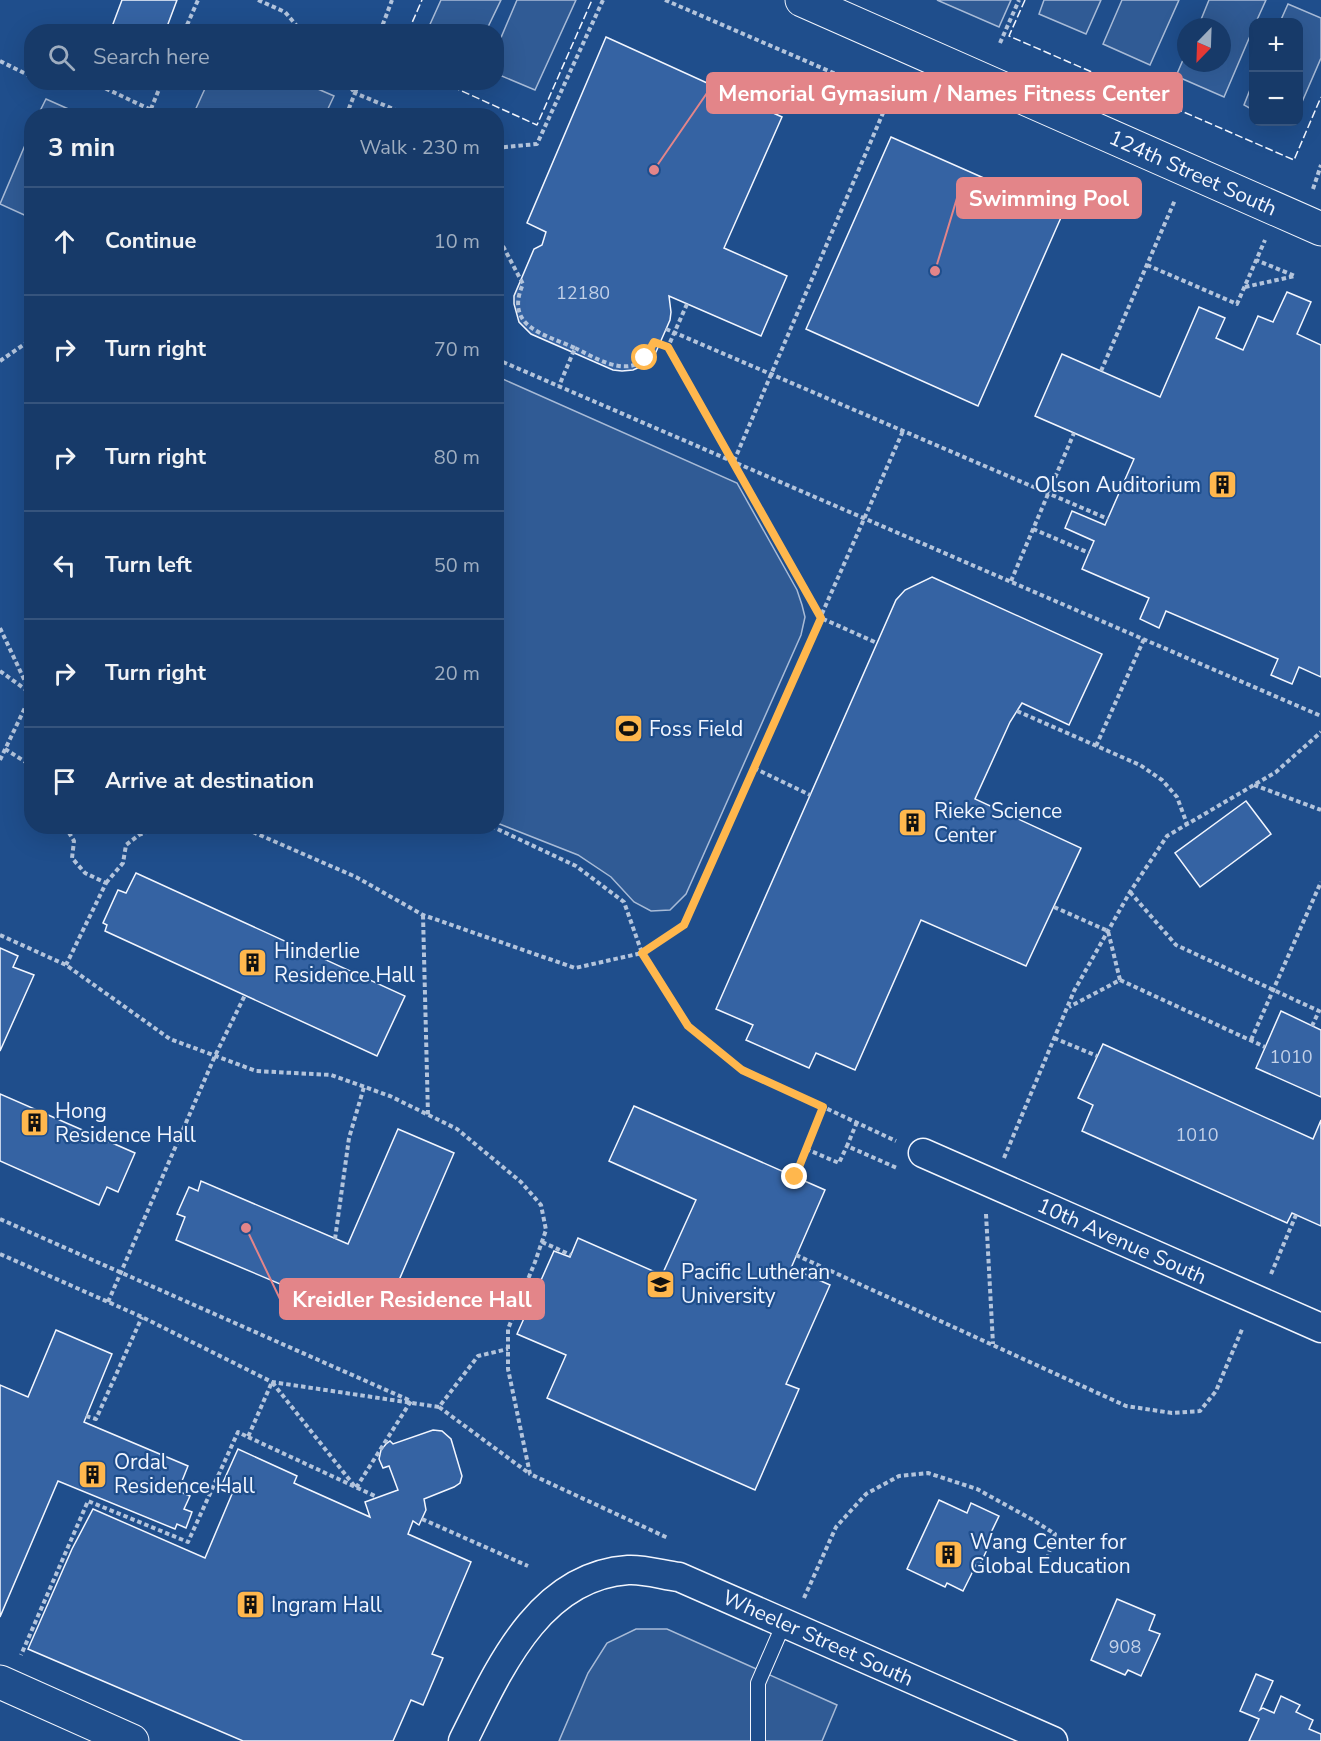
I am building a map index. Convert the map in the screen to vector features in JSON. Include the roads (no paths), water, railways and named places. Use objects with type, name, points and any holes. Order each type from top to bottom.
[{"type":"street","name":"124th Street South","points":[[802,0],[1321,229]]},
{"type":"street","name":"10th Avenue South","points":[[923,1153],[1321,1328]]},
{"type":"street","name":"Wheeler Street South","points":[[464,1741],[491,1684],[515,1642],[551,1604],[577,1585],[610,1573],[630,1570],[678,1577],[1053,1741]]},
{"type":"street","points":[[0,1682],[132,1741]]},
{"type":"lane","points":[[758,1741],[758,1683],[784,1623]]},
{"type":"place","name":"Memorial Gymasium / Names Fitness Center","points":[[654,170]]},
{"type":"place","name":"Swimming Pool","points":[[935,271]]},
{"type":"place","name":"Olson Auditorium","points":[[1222,485]]},
{"type":"place","name":"Foss Field","points":[[628,729]]},
{"type":"place","name":"Rieke Science Center","points":[[913,823]]},
{"type":"place","name":"Hinderlie Residence Hall","points":[[253,963]]},
{"type":"place","name":"Hong Residence Hall","points":[[34,1123]]},
{"type":"place","name":"Kreidler Residence Hall","points":[[246,1228]]},
{"type":"place","name":"Pacific Lutheran University","points":[[660,1284]]},
{"type":"place","name":"Ordal Residence Hall","points":[[93,1474]]},
{"type":"place","name":"Wang Center for Global Education","points":[[949,1554]]},
{"type":"place","name":"Ingram Hall","points":[[250,1605]]}]
